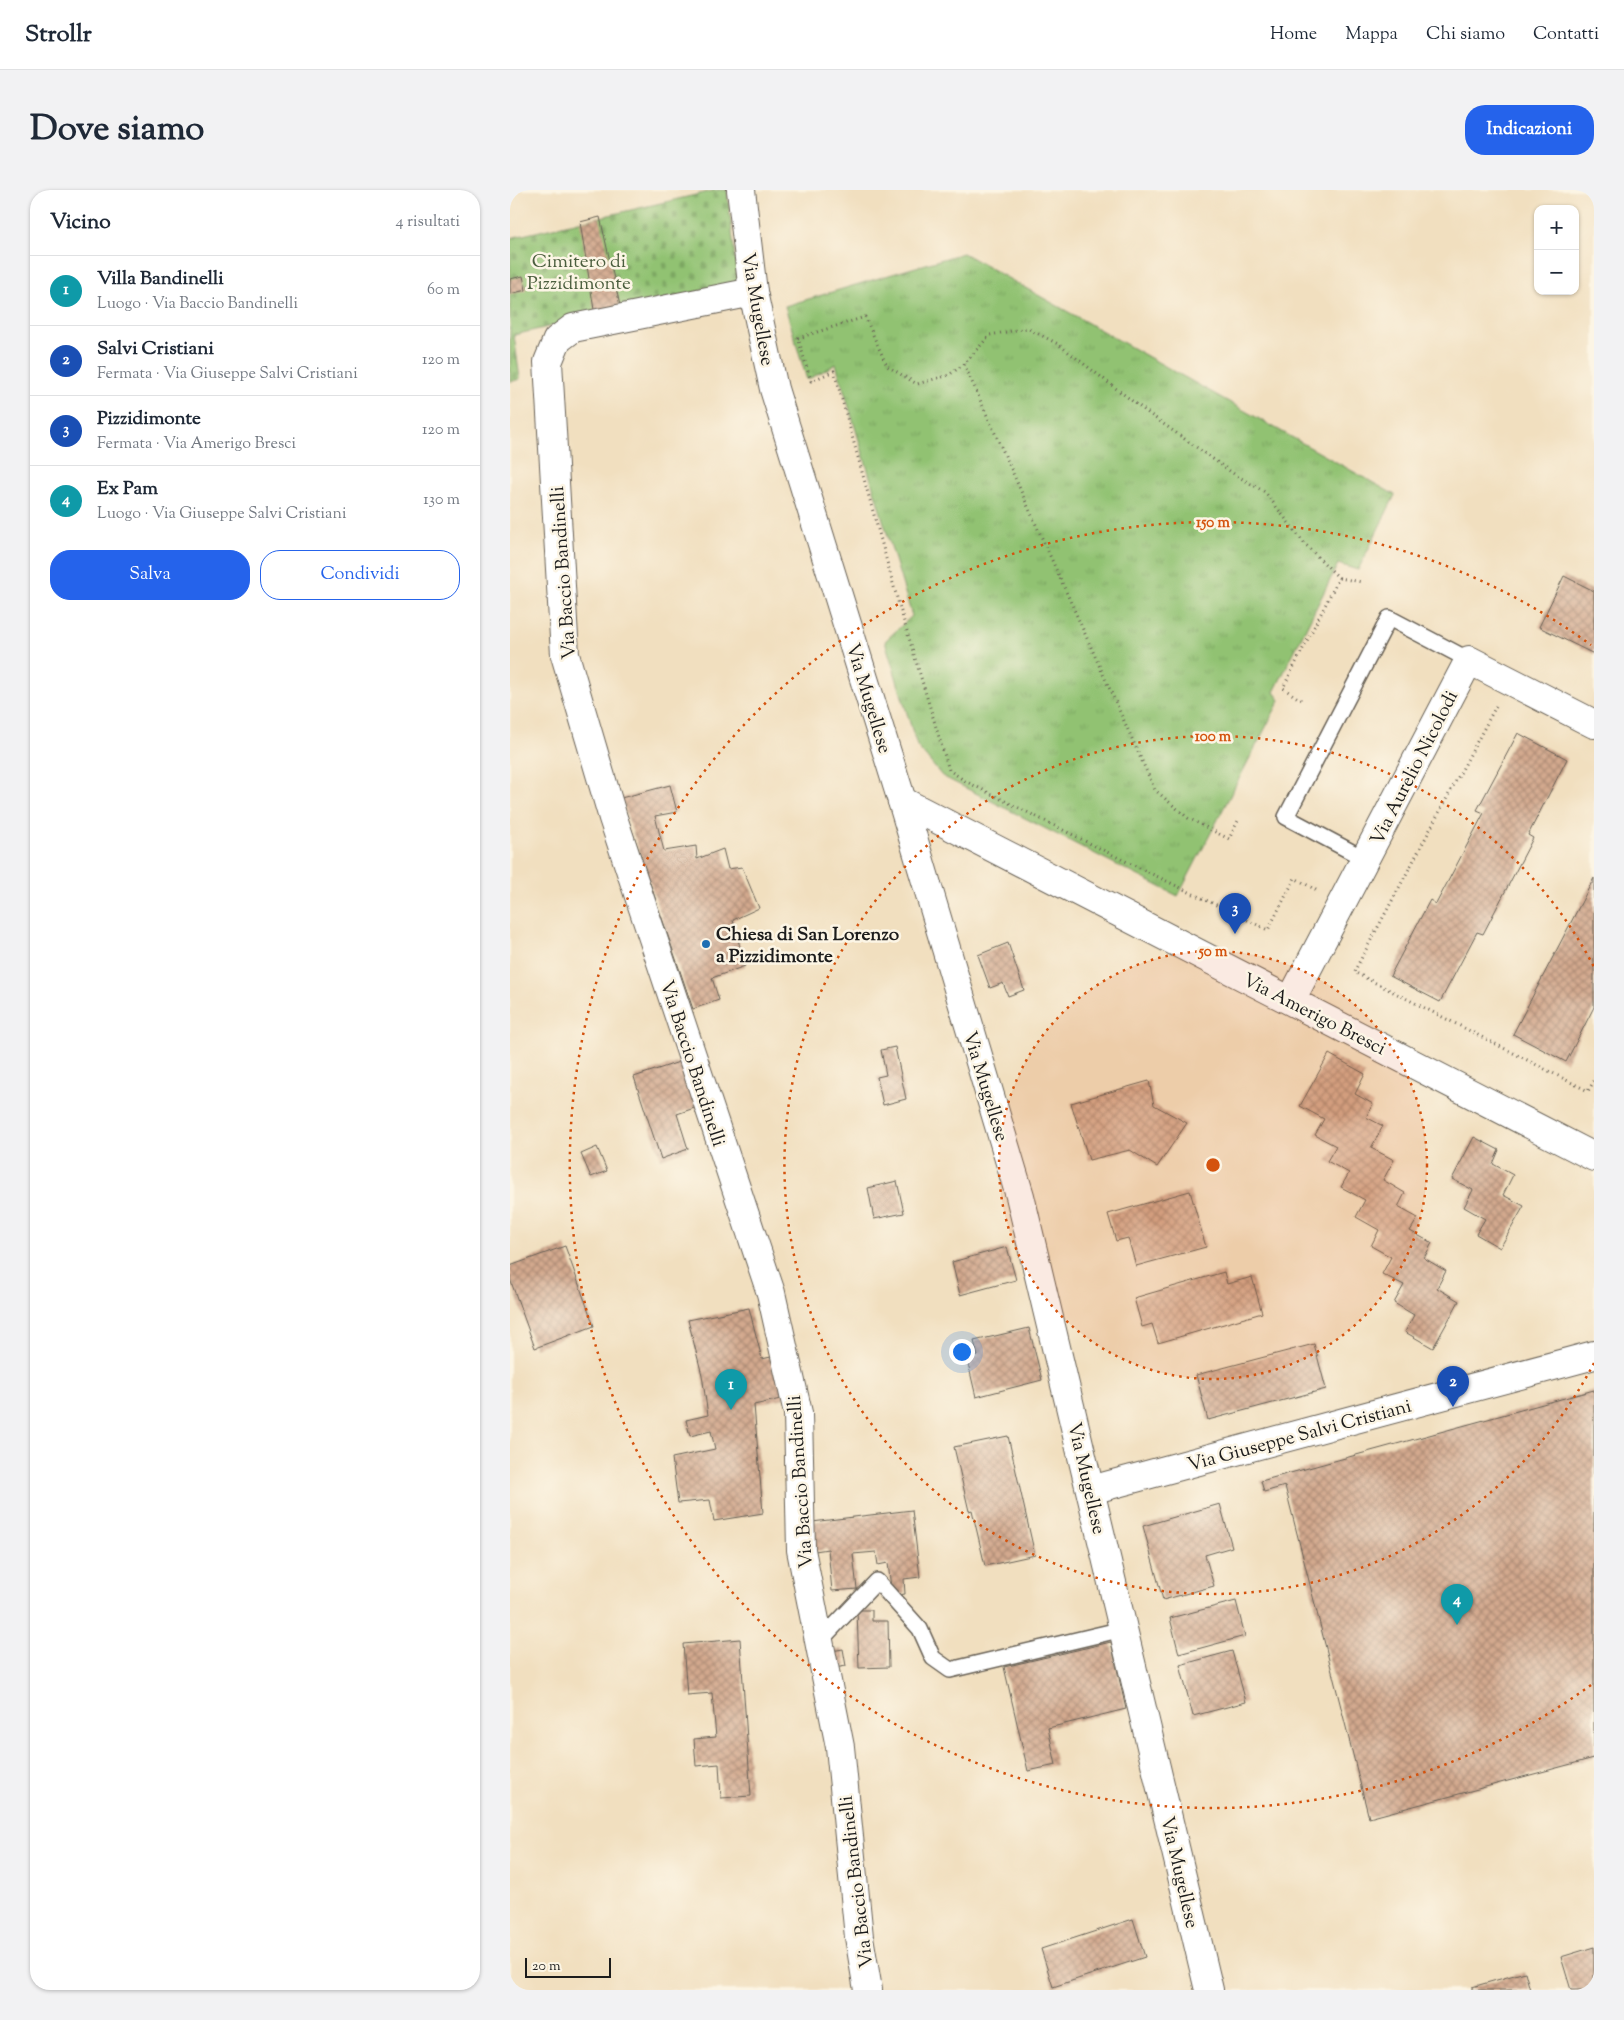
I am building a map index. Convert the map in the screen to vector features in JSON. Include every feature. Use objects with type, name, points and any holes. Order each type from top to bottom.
[{"type":"street","name":"Via Mugellese","points":[[741,190],[753,292],[774,389],[902,800],[1020,1196],[1092,1490],[1209,1990]]},
{"type":"street","name":"Via Baccio Bandinelli","points":[[753,292],[574,328],[557,340],[548,362],[565,654],[613,818],[771,1293],[798,1413],[801,1550],[840,1747],[859,1937],[868,1990]]},
{"type":"street","points":[[1469,660],[1594,724]]},
{"type":"street","name":"Via Aurelio Nicolodi","points":[[1291,1000],[1469,660]]},
{"type":"street","name":"Via Amerigo Bresci","points":[[902,800],[1594,1157]]},
{"type":"street","name":"Via Giuseppe Salvi Cristiani","points":[[1092,1490],[1594,1355]]},
{"type":"lane","points":[[1365,859],[1286,818],[1389,618],[1469,660]]},
{"type":"lane","points":[[819,1642],[877,1581],[920,1629],[932,1658],[950,1670],[1123,1629]]},
{"type":"path","points":[[1319,891],[1295,878],[1268,930],[1114,856],[965,781],[949,770],[834,371],[811,381],[798,338],[865,317],[887,366],[917,384],[949,376],[964,364],[990,335],[1027,328],[1058,344],[1148,413],[1234,474],[1265,492],[1304,543],[1339,578],[1362,582]]},
{"type":"path","points":[[964,364],[1155,790],[1188,818],[1229,839],[1239,819]]},
{"type":"path","points":[[1301,700],[1283,688],[1339,578]]},
{"type":"path","points":[[1497,703],[1354,972],[1588,1091],[1594,1081]]},
{"type":"green space","name":"Cimitero di Pizzidimonte","points":[[717,190],[727,190],[738,282],[514,335],[520,379],[510,382],[510,238]]},
{"type":"green space","points":[[963,253],[1395,495],[1358,570],[1338,564],[1274,692],[1280,700],[1178,896],[942,776],[917,746],[885,641],[912,616],[836,364],[807,380],[785,306]]},
{"type":"building","points":[[600,217],[621,310],[595,316],[580,222]]},
{"type":"building","points":[[523,276],[526,290],[510,294],[510,279]]},
{"type":"building","points":[[1564,576],[1594,591],[1594,654],[1539,627]]},
{"type":"building","points":[[1518,733],[1567,759],[1528,835],[1533,838],[1483,934],[1477,932],[1440,1002],[1390,976],[1430,900],[1436,904],[1484,813],[1477,810]]},
{"type":"building","points":[[670,785],[677,812],[655,816],[664,851],[696,846],[697,859],[723,849],[728,869],[742,867],[759,908],[733,920],[745,966],[712,978],[719,1000],[693,1009],[621,798]]},
{"type":"building","points":[[1594,878],[1594,1007],[1566,1062],[1513,1034]]},
{"type":"building","points":[[1008,943],[1024,990],[1008,996],[1003,983],[990,988],[978,955]]},
{"type":"building","points":[[895,1047],[906,1099],[883,1105],[877,1077],[886,1075],[881,1050]]},
{"type":"building","points":[[1329,1054],[1365,1074],[1355,1094],[1373,1104],[1366,1117],[1383,1126],[1371,1148],[1394,1160],[1383,1180],[1405,1193],[1398,1207],[1418,1218],[1410,1231],[1432,1243],[1424,1258],[1446,1271],[1437,1288],[1459,1301],[1433,1348],[1405,1332],[1414,1315],[1394,1303],[1404,1285],[1382,1274],[1391,1257],[1371,1246],[1379,1230],[1356,1217],[1365,1200],[1341,1187],[1349,1173],[1327,1161],[1336,1146],[1315,1135],[1324,1119],[1300,1106]]},
{"type":"building","points":[[685,1060],[700,1106],[677,1114],[688,1149],[661,1159],[634,1077]]},
{"type":"building","points":[[1149,1081],[1154,1105],[1187,1123],[1157,1167],[1130,1150],[1089,1160],[1071,1103]]},
{"type":"building","points":[[1474,1137],[1499,1150],[1493,1164],[1513,1175],[1503,1195],[1524,1206],[1500,1248],[1476,1234],[1485,1219],[1464,1207],[1473,1190],[1452,1179]]},
{"type":"building","points":[[597,1147],[607,1171],[591,1177],[581,1154]]},
{"type":"building","points":[[897,1181],[904,1213],[874,1219],[868,1188]]},
{"type":"building","points":[[1190,1191],[1206,1247],[1136,1266],[1128,1238],[1116,1241],[1108,1214]]},
{"type":"building","points":[[565,1246],[594,1326],[535,1348],[510,1279],[510,1266]]},
{"type":"building","points":[[1007,1247],[1016,1280],[960,1295],[952,1262]]},
{"type":"building","points":[[1224,1272],[1227,1284],[1252,1277],[1262,1313],[1158,1343],[1152,1324],[1142,1327],[1134,1298]]},
{"type":"building","points":[[749,1308],[762,1359],[775,1356],[785,1398],[754,1405],[763,1513],[714,1521],[710,1500],[678,1503],[672,1458],[715,1449],[711,1431],[690,1436],[686,1420],[708,1415],[702,1375],[688,1320]]},
{"type":"building","points":[[1029,1328],[1042,1380],[976,1397],[967,1359],[978,1356],[974,1341]]},
{"type":"building","points":[[1314,1344],[1326,1389],[1208,1420],[1196,1375]]},
{"type":"building","points":[[1594,1390],[1594,1758],[1369,1818],[1285,1486],[1264,1492],[1261,1481]]},
{"type":"building","points":[[1008,1436],[1035,1555],[985,1566],[972,1510],[969,1511],[954,1447]]},
{"type":"building","points":[[1220,1504],[1232,1547],[1205,1555],[1214,1586],[1163,1600],[1143,1526]]},
{"type":"building","points":[[912,1510],[920,1577],[904,1579],[905,1594],[892,1596],[888,1563],[878,1565],[876,1552],[853,1554],[857,1589],[832,1591],[828,1549],[815,1551],[812,1522]]},
{"type":"building","points":[[1236,1601],[1245,1636],[1179,1654],[1170,1618]]},
{"type":"building","points":[[857,1610],[872,1610],[872,1621],[888,1621],[889,1667],[859,1668]]},
{"type":"building","points":[[740,1639],[751,1796],[721,1798],[719,1764],[696,1766],[694,1739],[716,1737],[712,1693],[687,1695],[683,1644]]},
{"type":"building","points":[[1111,1642],[1126,1709],[1048,1728],[1056,1765],[1028,1771],[1004,1667]]},
{"type":"building","points":[[843,1649],[846,1666],[829,1669],[826,1652]]},
{"type":"building","points":[[1232,1651],[1246,1702],[1193,1716],[1180,1665]]},
{"type":"building","points":[[1133,1919],[1145,1957],[1053,1987],[1041,1949]]},
{"type":"building","points":[[1594,1947],[1594,1990],[1571,1990],[1561,1957]]},
{"type":"building","points":[[1525,1972],[1530,1990],[1472,1990],[1472,1987]]},
{"type":"place","name":"Pizzidimonte","points":[[1235,934]]},
{"type":"place","name":"Chiesa di San Lorenzo a Pizzidimonte","points":[[706,944]]},
{"type":"place","name":"Salvi Cristiani","points":[[1453,1407]]},
{"type":"place","name":"Villa Bandinelli","points":[[731,1410]]},
{"type":"place","name":"Ex Pam","points":[[1457,1625]]}]
